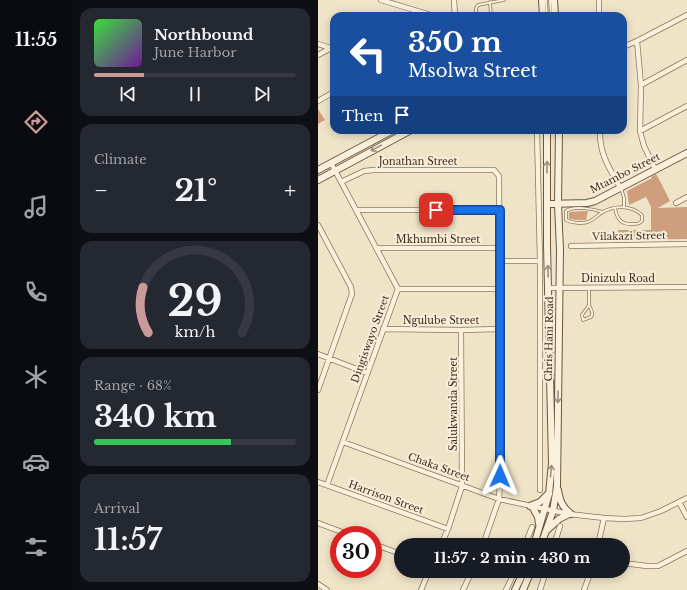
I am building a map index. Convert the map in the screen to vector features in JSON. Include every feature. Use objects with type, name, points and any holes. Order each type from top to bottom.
[{"type":"main road","points":[[542,0],[543,12]]},
{"type":"main road","points":[[554,0],[555,12]]},
{"type":"main road","points":[[318,170],[385,134]]},
{"type":"main road","points":[[318,180],[404,134]]},
{"type":"main road","name":"Chris Hani Road","points":[[542,538],[545,510],[549,494],[552,449],[547,134]]},
{"type":"main road","name":"Chris Hani Road","points":[[538,538],[552,511],[557,486],[559,134]]},
{"type":"main road","name":"Mtambo Street","points":[[547,204],[587,203],[595,201],[687,153]]},
{"type":"main road","points":[[549,494],[540,502],[531,506],[538,516],[543,530],[559,519],[570,514],[560,501],[557,486]]},
{"type":"main road","points":[[515,590],[521,578]]},
{"type":"main road","points":[[523,590],[528,578]]},
{"type":"street","points":[[381,0],[421,12]]},
{"type":"street","points":[[454,0],[455,12]]},
{"type":"street","points":[[599,0],[599,12]]},
{"type":"street","points":[[627,45],[687,14]]},
{"type":"street","points":[[637,41],[641,85],[640,131],[644,146],[655,169]]},
{"type":"street","points":[[318,44],[330,48]]},
{"type":"street","points":[[318,55],[330,50]]},
{"type":"street","points":[[641,85],[687,60]]},
{"type":"street","points":[[318,101],[330,94]]},
{"type":"street","points":[[640,131],[687,106]]},
{"type":"street","name":"Chris Hani Road","points":[[537,134],[540,261],[540,490]]},
{"type":"street","points":[[600,134],[601,149],[620,187]]},
{"type":"street","name":"Dingiswayo Street","points":[[327,485],[398,289],[331,163]]},
{"type":"street","name":"Jonathan Street","points":[[341,182],[364,171],[374,170],[494,170],[498,173],[500,179],[500,210]]},
{"type":"street","points":[[676,203],[687,197]]},
{"type":"street","points":[[356,210],[500,210],[500,499],[486,538]]},
{"type":"street","points":[[318,225],[352,291],[351,299],[318,390]]},
{"type":"street","name":"Vilakazi Street","points":[[571,246],[687,244]]},
{"type":"street","name":"Mkhumbi Street","points":[[376,248],[500,248]]},
{"type":"street","points":[[500,261],[540,261]]},
{"type":"street","name":"Dinizulu Road","points":[[549,288],[687,287]]},
{"type":"street","points":[[398,289],[500,288]]},
{"type":"street","name":"Ngulube Street","points":[[383,329],[499,329]]},
{"type":"street","name":"Salukwanda Street","points":[[444,538],[462,486],[461,330]]},
{"type":"street","points":[[318,354],[368,373]]},
{"type":"street","name":"Chaka Street","points":[[343,442],[500,499],[545,510],[604,518],[641,518],[652,515],[687,498]]},
{"type":"street","name":"Harrison Street","points":[[318,482],[448,529]]},
{"type":"street","points":[[679,502],[687,517]]},
{"type":"street","points":[[600,538],[604,518]]},
{"type":"street","points":[[318,523],[330,528]]},
{"type":"street","points":[[556,538],[560,526]]},
{"type":"street","points":[[528,538],[532,527]]},
{"type":"street","points":[[382,547],[394,552]]},
{"type":"street","points":[[630,564],[658,566],[687,551]]},
{"type":"street","points":[[421,590],[426,578]]},
{"type":"street","points":[[463,590],[469,578]]},
{"type":"street","points":[[506,590],[512,578]]},
{"type":"street","points":[[540,590],[544,578]]},
{"type":"street","points":[[584,590],[588,578]]},
{"type":"street","points":[[318,584],[327,590]]},
{"type":"lane","points":[[476,12],[476,7],[482,4],[504,0]]},
{"type":"lane","points":[[546,0],[547,12]]},
{"type":"lane","points":[[550,0],[551,12]]},
{"type":"lane","points":[[490,2],[491,12]]},
{"type":"lane","points":[[620,187],[624,198],[624,207]]},
{"type":"lane","points":[[603,212],[590,208],[569,209],[566,212],[566,220],[570,222],[588,222],[603,212],[615,208],[624,207],[639,212],[642,215],[642,221],[639,224],[626,224],[621,222],[615,208]]},
{"type":"lane","points":[[589,288],[589,305],[593,313],[583,320],[582,315],[589,305]]},
{"type":"building","points":[[318,109],[325,120],[318,124]]},
{"type":"building","points":[[656,174],[670,201],[658,208],[687,207],[687,239],[618,240],[618,230],[651,230],[651,207],[646,197],[629,205],[627,191],[652,178],[651,177]]},
{"type":"building","points":[[588,211],[586,220],[569,219],[569,212]]},
{"type":"route","points":[[436,210],[500,210],[500,476]]}]
